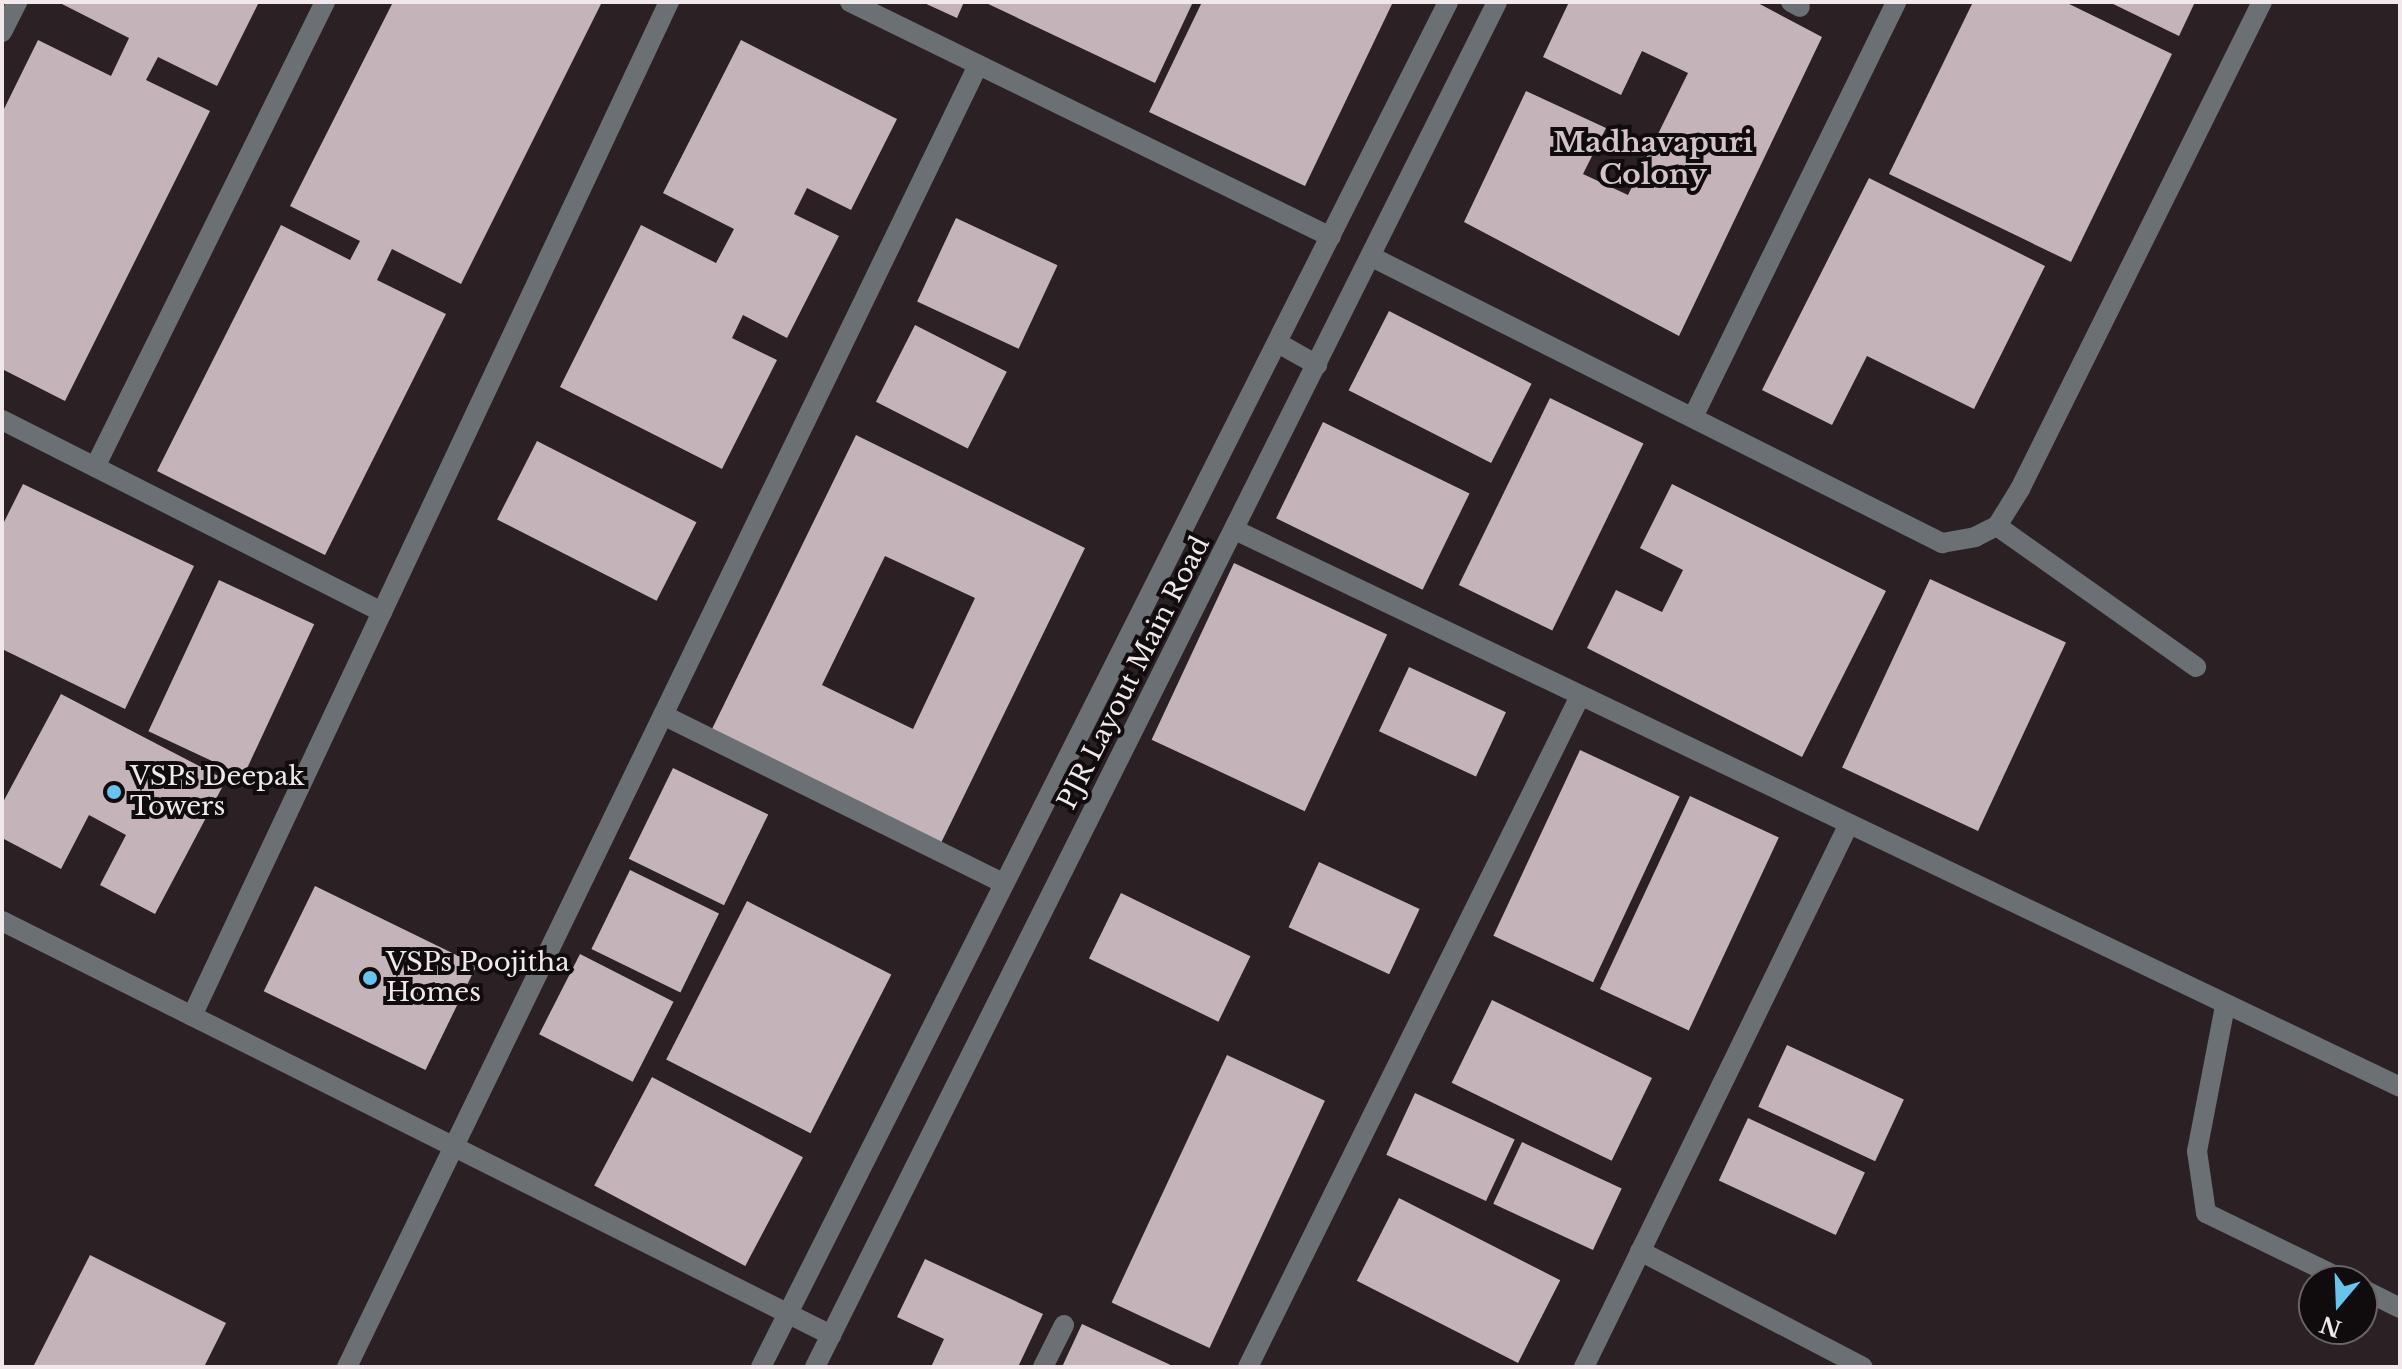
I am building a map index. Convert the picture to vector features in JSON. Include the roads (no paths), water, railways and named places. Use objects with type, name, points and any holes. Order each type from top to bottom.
[{"type":"street","points":[[2,32],[17,2]]},
{"type":"street","points":[[95,467],[325,2]]},
{"type":"street","points":[[192,1016],[669,2]]},
{"type":"street","points":[[850,2],[1331,237]]},
{"type":"street","points":[[761,1367],[999,881],[1278,343],[1448,2]]},
{"type":"street","name":"PJR Layout Main Road","points":[[815,1367],[1497,2]]},
{"type":"street","points":[[1694,415],[1896,2]]},
{"type":"street","points":[[1372,257],[1694,415],[1942,543],[1997,526],[2262,2]]},
{"type":"street","points":[[347,1367],[978,65]]},
{"type":"street","points":[[1278,343],[1317,365]]},
{"type":"street","points":[[2,420],[382,612]]},
{"type":"street","points":[[1997,526],[2196,667]]},
{"type":"street","points":[[1235,530],[1848,826],[2400,1087]]},
{"type":"street","points":[[1248,1367],[1580,696]]},
{"type":"street","points":[[663,715],[999,881]]},
{"type":"street","points":[[1584,1367],[1848,826]]},
{"type":"street","points":[[2,921],[831,1335]]},
{"type":"street","points":[[2225,1006],[2197,1151],[2206,1213],[2313,1265]]},
{"type":"street","points":[[1640,1251],[1863,1367]]},
{"type":"street","points":[[2378,1297],[2400,1308]]},
{"type":"street","points":[[1043,1367],[1064,1325]]},
{"type":"place","name":"VSPs Deepak Towers","points":[[114,792]]},
{"type":"place","name":"VSPs Poojitha Homes","points":[[370,978]]},
{"type":"district","name":"Madhavapuri Colony","points":[[1653,159]]}]
